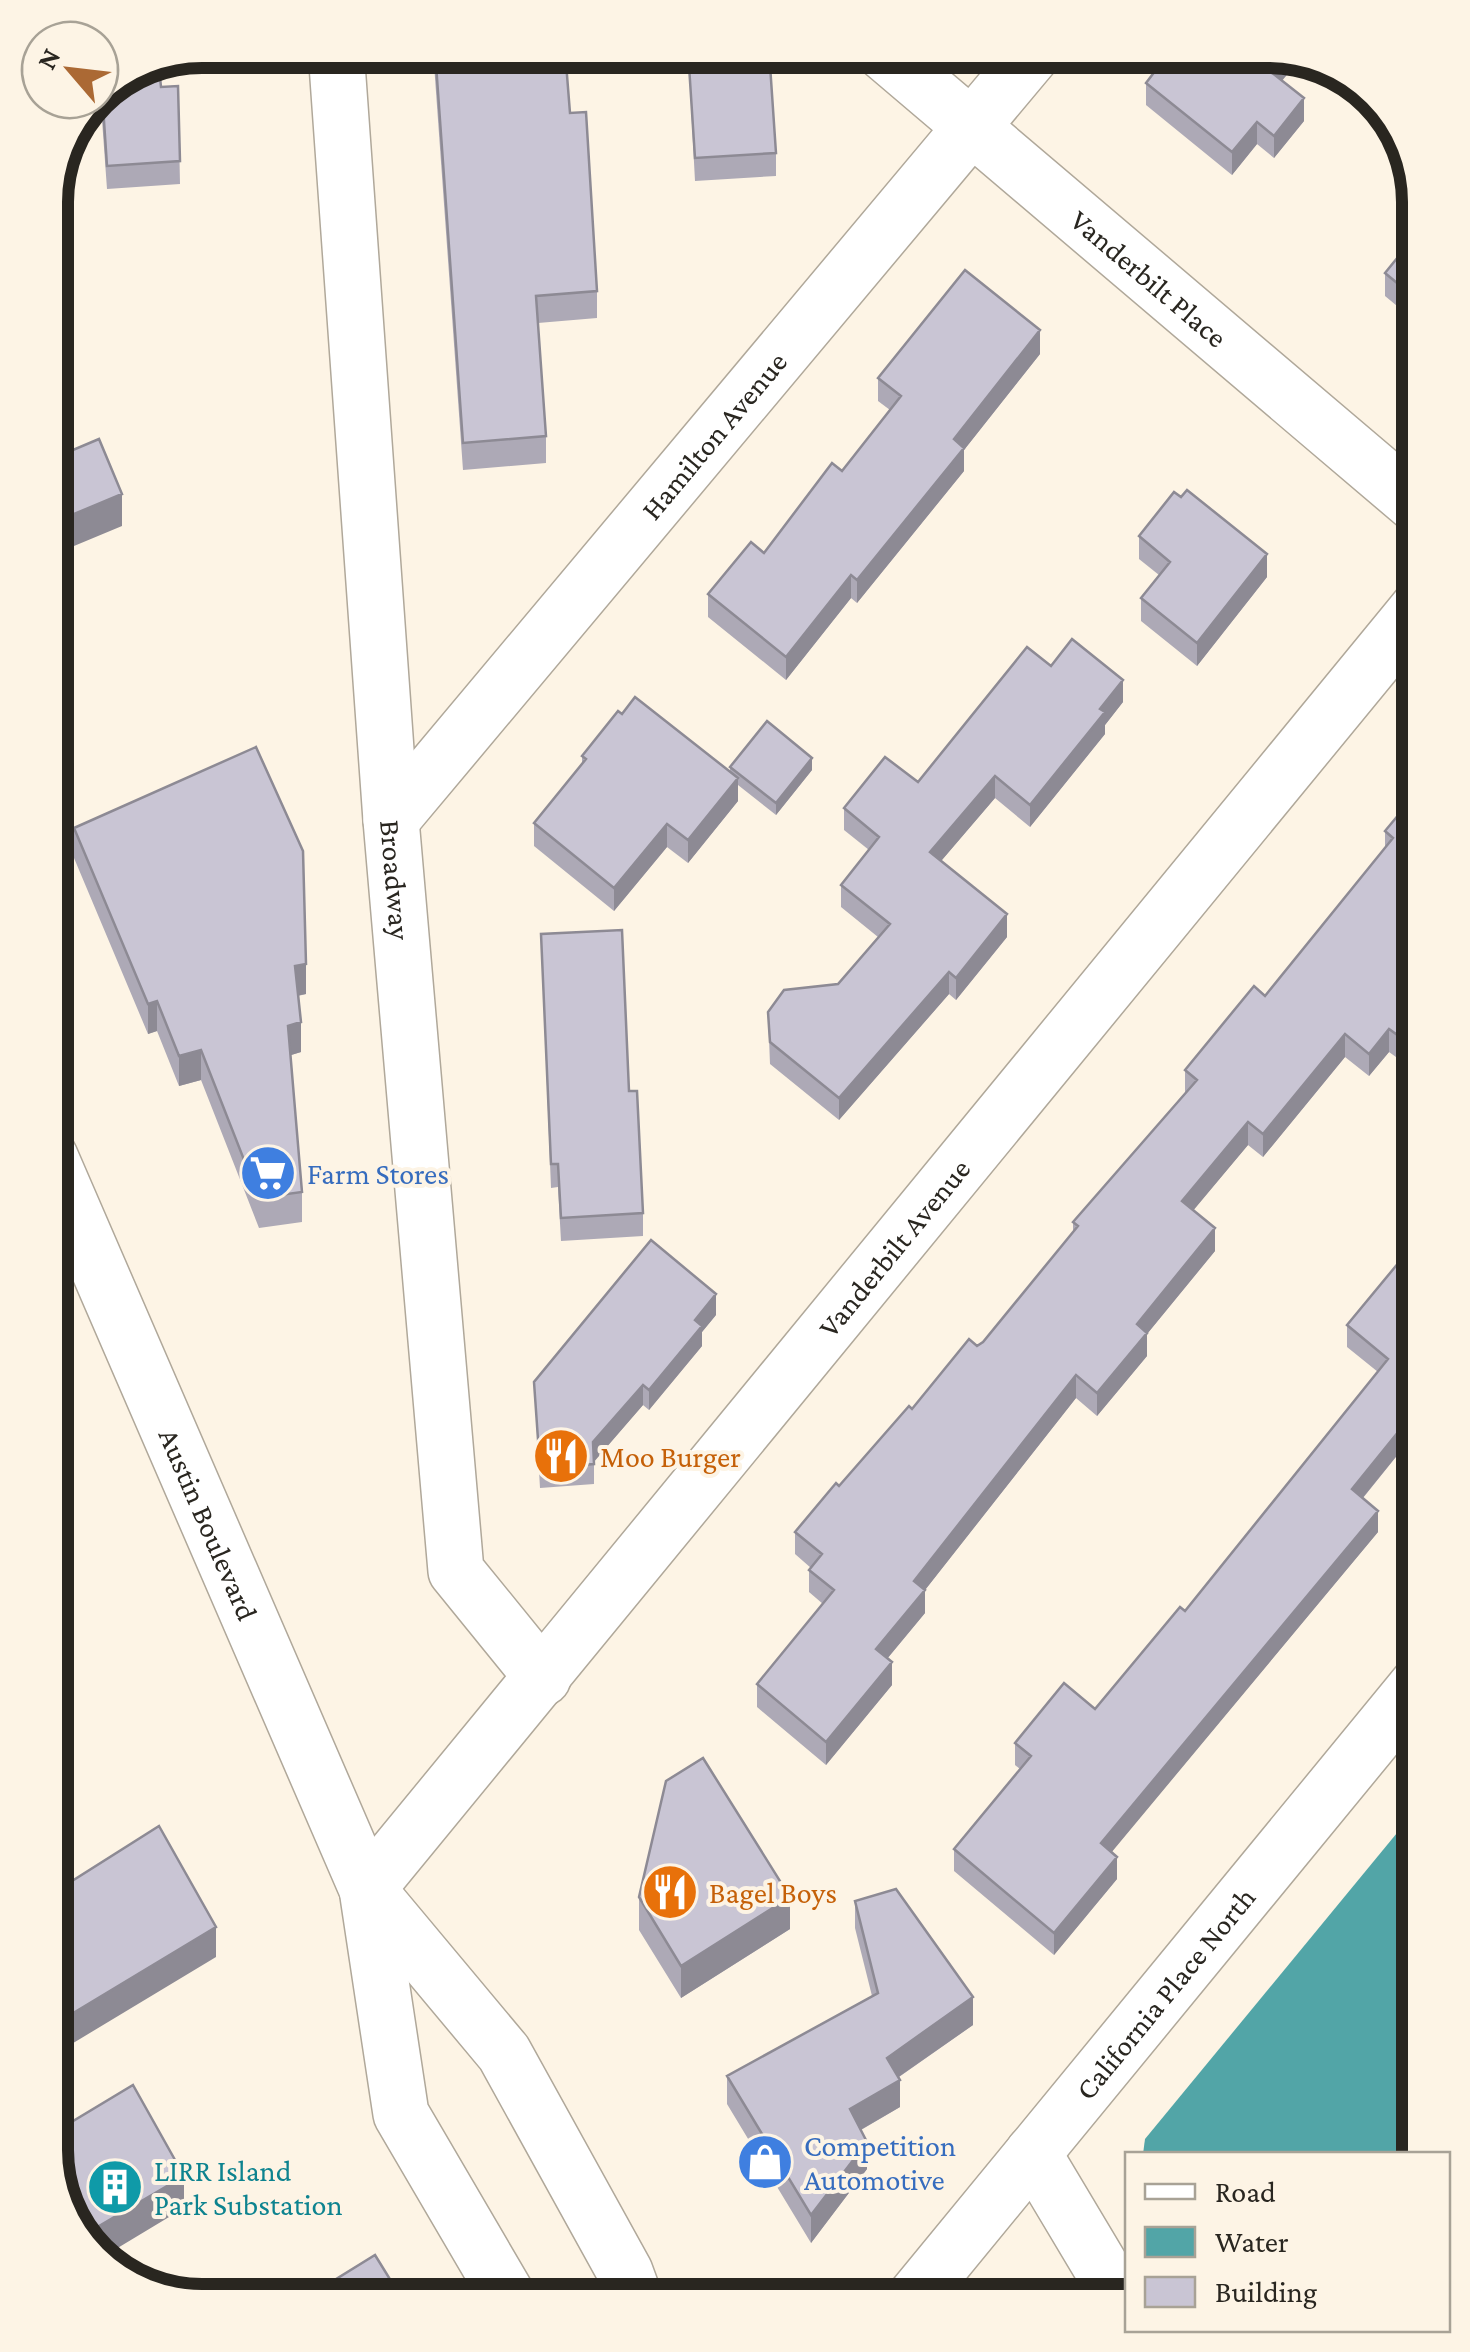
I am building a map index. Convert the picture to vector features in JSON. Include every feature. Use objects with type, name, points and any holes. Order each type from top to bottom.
[{"type":"street","name":"Broadway","points":[[337,68],[391,820],[456,1571],[543,1678]]},
{"type":"street","name":"Vanderbilt Place","points":[[901,68],[1402,493]]},
{"type":"street","name":"Hamilton Avenue","points":[[391,820],[1021,68]]},
{"type":"street","name":"Vanderbilt Avenue","points":[[367,1889],[1402,628]]},
{"type":"street","name":"Austin Boulevard","points":[[67,1197],[367,1889],[402,2114],[501,2284]]},
{"type":"street","name":"California Place North","points":[[926,2284],[1402,1704]]},
{"type":"street","name":"Austin Boulevard","points":[[367,1889],[504,2052],[630,2284]]},
{"type":"street","points":[[1033,2153],[1111,2284]]},
{"type":"water","points":[[1402,1827],[1402,2152],[1143,2152],[1145,2139]]},
{"type":"building","points":[[436,68],[566,68],[570,113],[586,112],[597,291],[536,296],[546,436],[463,443]]},
{"type":"building","points":[[689,68],[770,68],[776,153],[695,158]]},
{"type":"building","points":[[1157,68],[1274,68],[1271,72],[1304,98],[1274,136],[1257,122],[1232,152],[1146,83]]},
{"type":"building","points":[[160,75],[161,87],[178,86],[180,161],[107,166],[104,120],[120,120],[120,96],[134,85]]},
{"type":"building","points":[[1402,252],[1402,287],[1385,273]]},
{"type":"building","points":[[965,270],[1040,330],[954,439],[964,448],[857,580],[851,575],[786,657],[708,594],[751,542],[764,553],[832,463],[842,471],[901,396],[878,378]]},
{"type":"building","points":[[68,428],[73,450],[99,439],[122,494],[68,517]]},
{"type":"building","points":[[1187,490],[1267,554],[1197,643],[1141,598],[1170,562],[1139,536],[1174,492],[1181,497]]},
{"type":"building","points":[[1072,639],[1123,680],[1100,709],[1105,712],[1030,805],[995,776],[930,852],[1007,914],[956,978],[949,972],[839,1098],[770,1042],[768,1012],[784,990],[838,984],[890,924],[841,885],[879,837],[844,808],[885,757],[918,782],[1027,647],[1051,666]]},
{"type":"building","points":[[635,697],[738,778],[688,840],[667,824],[614,888],[534,823],[586,759],[582,756],[618,711],[622,714]]},
{"type":"building","points":[[767,721],[812,758],[776,803],[730,767]]},
{"type":"building","points":[[256,747],[303,851],[306,964],[295,966],[301,1022],[288,1026],[302,1192],[259,1198],[201,1050],[179,1056],[157,1001],[148,1004],[74,828]]},
{"type":"building","points":[[1402,811],[1402,1027],[1396,1034],[1389,1029],[1369,1054],[1345,1034],[1263,1134],[1248,1122],[1182,1201],[1215,1228],[1137,1324],[1147,1333],[1097,1393],[1076,1375],[914,1581],[925,1590],[876,1649],[892,1662],[826,1742],[757,1684],[834,1590],[809,1570],[822,1554],[795,1532],[909,1406],[912,1409],[969,1339],[977,1346],[983,1342],[1078,1226],[1073,1222],[1197,1080],[1185,1070],[1254,986],[1265,996],[1393,838],[1385,831]]},
{"type":"building","points":[[622,930],[629,1091],[637,1091],[643,1213],[561,1218],[558,1164],[551,1164],[541,934]]},
{"type":"building","points":[[651,1240],[716,1294],[695,1320],[702,1326],[649,1390],[643,1385],[593,1442],[594,1464],[540,1468],[534,1382]]},
{"type":"building","points":[[1402,1263],[1402,1427],[1352,1489],[1378,1511],[1101,1843],[1117,1857],[1054,1933],[954,1849],[1031,1756],[1015,1743],[1064,1683],[1095,1709],[1180,1607],[1185,1611],[1388,1359],[1347,1325]]},
{"type":"building","points":[[703,1758],[790,1897],[681,1966],[639,1897],[666,1781]]},
{"type":"building","points":[[159,1826],[216,1927],[67,2017],[67,1884]]},
{"type":"building","points":[[896,1889],[973,1997],[887,2058],[900,2080],[850,2109],[867,2142],[811,2215],[727,2076],[878,1993],[855,1901]]},
{"type":"building","name":"LIRR Island Park Substation","points":[[133,2085],[184,2176],[93,2229],[81,2210],[70,2177],[67,2125]]},
{"type":"building","points":[[375,2255],[393,2284],[328,2284]]},
{"type":"place","name":"Farm Stores","points":[[268,1173]]},
{"type":"place","name":"Moo Burger","points":[[561,1456]]},
{"type":"place","name":"Bagel Boys","points":[[670,1892]]},
{"type":"place","name":"Competition Automotive","points":[[765,2162]]},
{"type":"place","name":"LIRR Island Park Substation","points":[[115,2187]]}]
